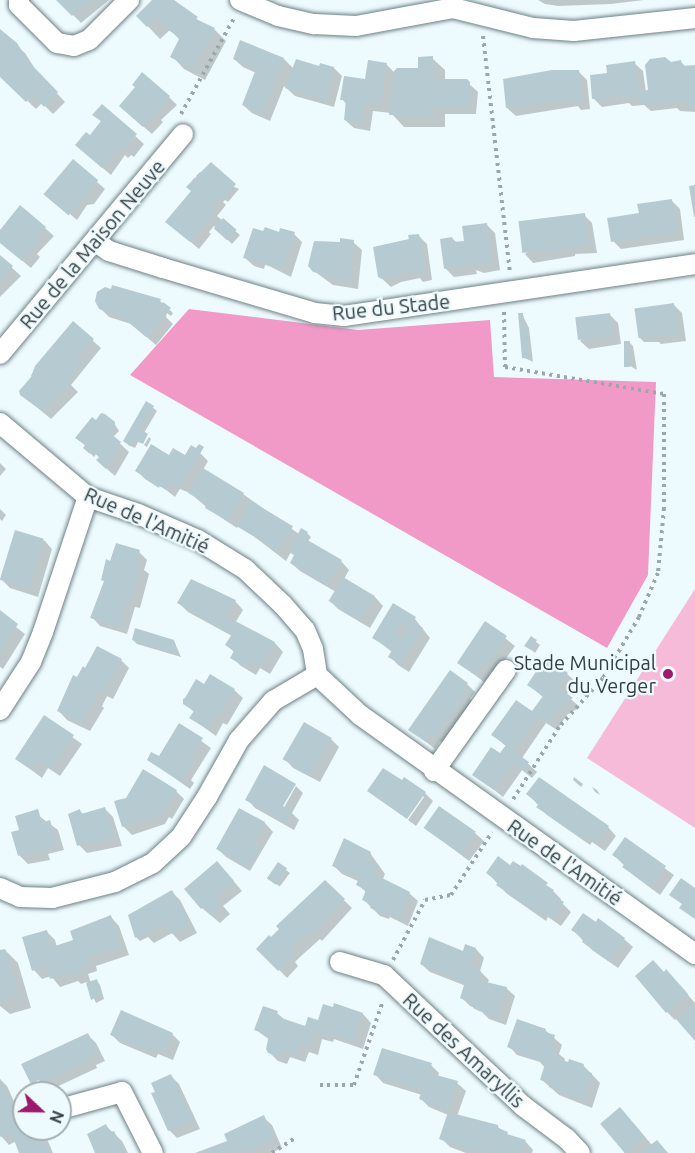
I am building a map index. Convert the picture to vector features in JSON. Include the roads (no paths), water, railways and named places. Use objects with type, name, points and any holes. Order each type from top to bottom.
[{"type":"street","points":[[19,0],[19,5],[57,43],[74,46],[89,40],[129,0]]},
{"type":"street","points":[[242,1],[278,16],[314,24],[356,26],[453,8],[533,28],[574,31],[695,18]]},
{"type":"street","name":"Rue de la Maison Neuve","points":[[0,354],[96,242],[183,134]]},
{"type":"street","name":"Rue du Stade","points":[[96,242],[109,251],[315,313],[344,316],[695,264]]},
{"type":"street","name":"Rue de l'Amitié","points":[[0,423],[88,497],[138,514],[198,540],[245,569],[283,605],[304,630],[313,649],[317,675],[360,715],[434,771],[695,954]]},
{"type":"street","points":[[0,710],[31,662],[88,497]]},
{"type":"street","points":[[434,771],[506,670]]},
{"type":"street","points":[[0,888],[20,897],[52,898],[115,882],[153,863],[181,837],[239,740],[273,701],[317,675]]},
{"type":"street","name":"Rue des Amaryllis","points":[[340,962],[384,975],[523,1106],[567,1139],[580,1153]]},
{"type":"street","points":[[72,1106],[122,1092],[153,1153]]},
{"type":"place","name":"Stade Municipal du Verger","points":[[668,674]]}]
